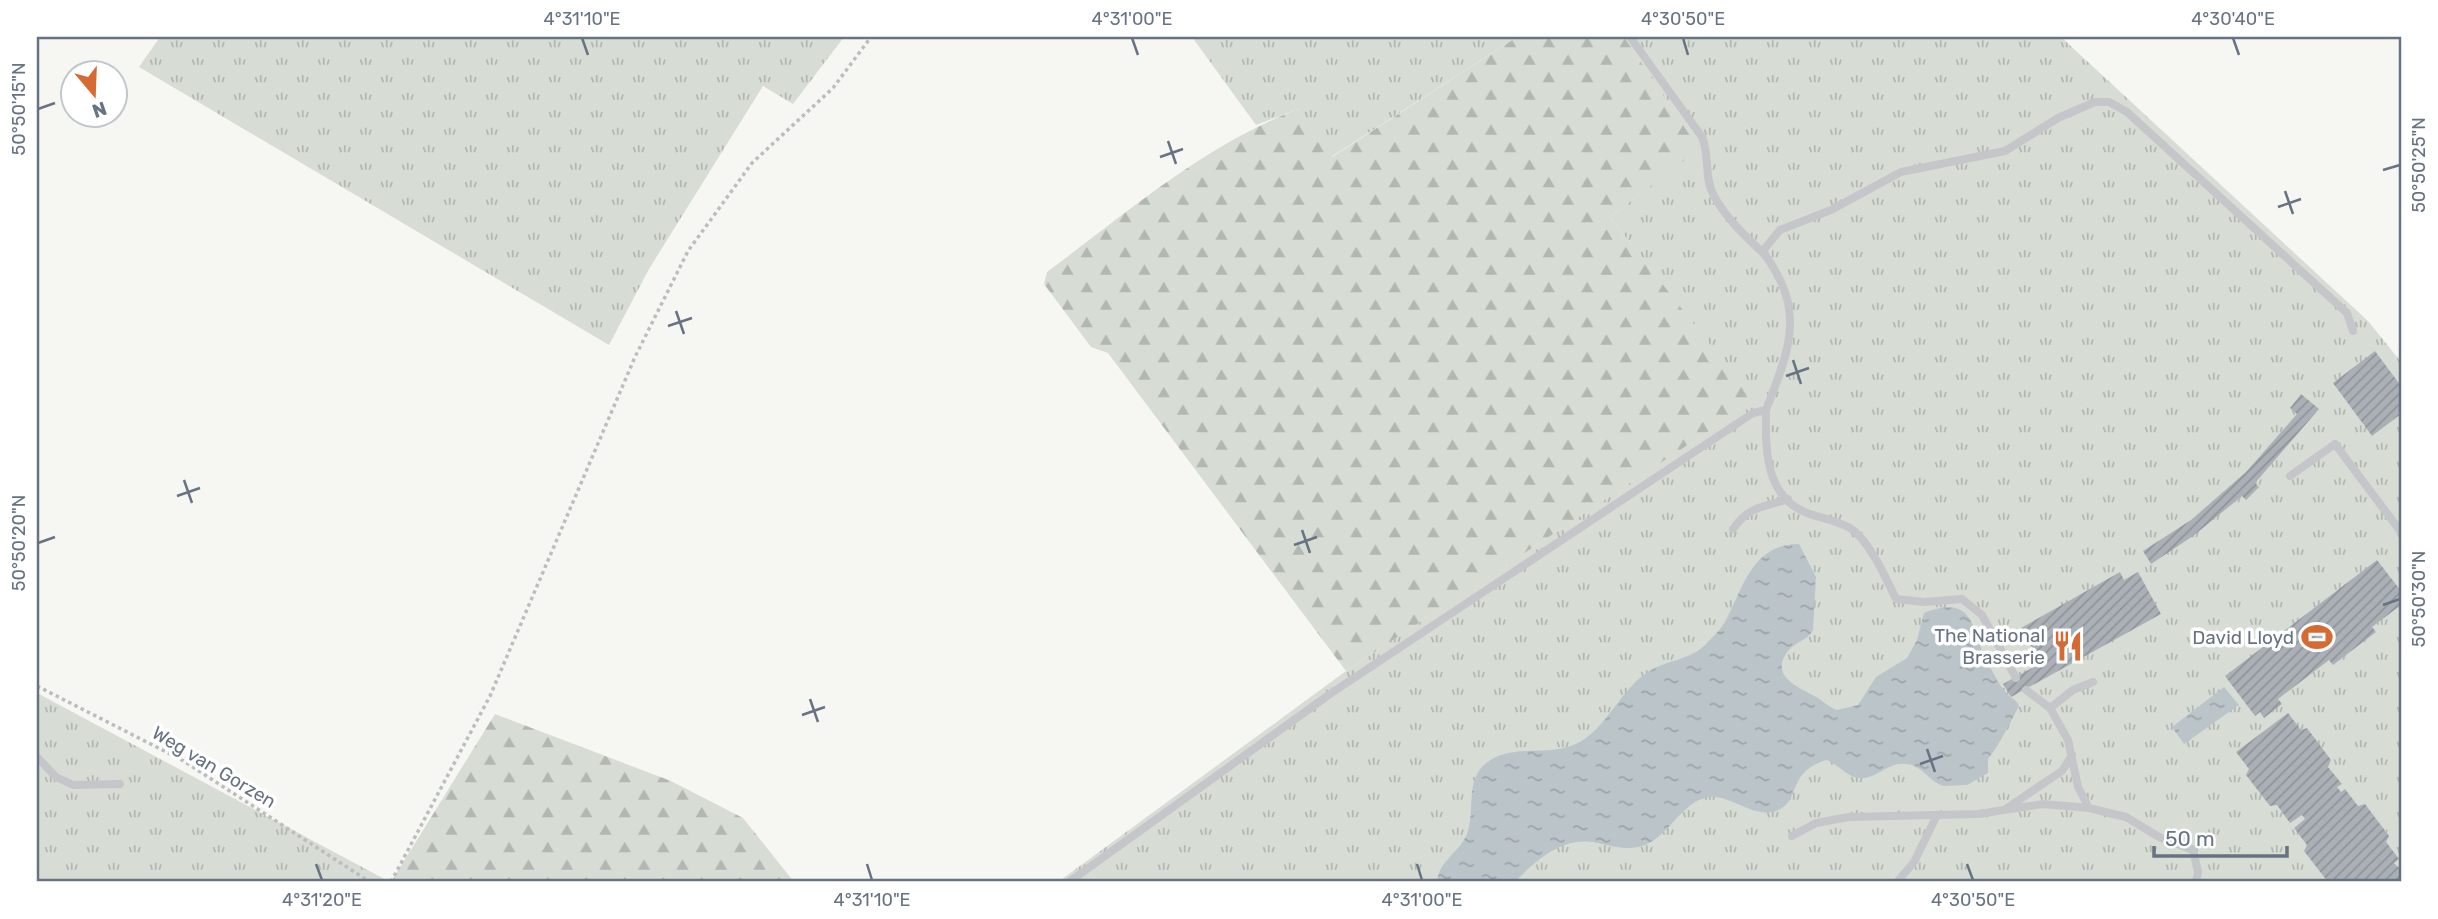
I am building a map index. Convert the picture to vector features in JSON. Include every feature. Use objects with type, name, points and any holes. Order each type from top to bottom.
[{"type":"lane","points":[[1630,37],[1702,137],[1708,154],[1713,195],[1748,242],[1762,251],[1790,300],[1792,319],[1782,367],[1766,410],[1765,447],[1776,489],[1802,511],[1853,530],[1884,573],[1896,599],[1924,602],[1962,598],[1982,615],[2016,678]]},
{"type":"lane","points":[[1762,251],[1780,230],[1843,204],[1901,172],[2005,152],[2058,118],[2095,102],[2109,102],[2127,112],[2347,313],[2353,331]]},
{"type":"lane","points":[[1069,882],[1330,694],[1753,414],[1766,410]]},
{"type":"lane","points":[[2290,476],[2335,444],[2401,533]]},
{"type":"lane","points":[[1733,529],[1752,508],[1788,499]]},
{"type":"lane","points":[[2050,708],[2073,690],[2093,682]]},
{"type":"lane","points":[[2025,690],[2050,708],[2068,740],[2078,787],[2089,808]]},
{"type":"lane","points":[[2007,808],[2056,776],[2072,755]]},
{"type":"lane","points":[[37,757],[56,776],[73,785],[120,784]]},
{"type":"lane","points":[[1792,836],[1815,823],[1849,817],[1978,814],[2043,804],[2089,808],[2126,817],[2159,837],[2193,850],[2198,872],[2196,882]]},
{"type":"lane","points":[[1897,882],[1914,862],[1937,816]]},
{"type":"path","points":[[391,882],[490,696],[635,356],[688,251],[752,163],[832,88],[871,37]]},
{"type":"path","name":"Weg van Gorzen","points":[[37,686],[182,760],[370,882]]},
{"type":"green space","points":[[160,37],[844,37],[793,104],[763,86],[649,269],[609,345],[139,67]]},
{"type":"green space","points":[[1192,37],[1517,37],[1331,157],[1298,109],[1256,125]]},
{"type":"green space","points":[[1517,37],[1624,37],[1699,149],[1610,217],[1754,401],[1346,671],[1108,353],[1091,347],[1044,284],[1047,272],[1167,182],[1263,124],[1298,109],[1332,157]]},
{"type":"green space","points":[[1624,37],[2061,37],[2368,321],[2401,362],[2401,882],[1058,882],[1346,671],[1753,401],[1610,217],[1698,149]]},
{"type":"green space","points":[[37,693],[390,882],[37,882]]},
{"type":"green space","points":[[495,714],[671,781],[743,818],[794,882],[391,882]]},
{"type":"water","points":[[1799,544],[1816,577],[1813,630],[1808,637],[1788,651],[1782,668],[1785,675],[1797,686],[1837,710],[1858,705],[1876,677],[1907,658],[1917,640],[1924,613],[1942,608],[1955,608],[1964,612],[1998,682],[2019,706],[1988,759],[1988,773],[1967,785],[1944,786],[1913,765],[1894,765],[1872,776],[1860,778],[1851,776],[1826,760],[1805,772],[1789,801],[1776,811],[1760,812],[1722,798],[1703,798],[1686,809],[1654,840],[1639,847],[1574,842],[1542,857],[1515,882],[1437,882],[1441,868],[1467,834],[1472,790],[1482,767],[1505,754],[1558,749],[1583,740],[1600,725],[1636,681],[1652,669],[1700,650],[1709,641],[1725,622],[1747,578],[1762,558],[1772,550]]},
{"type":"water","points":[[2224,687],[2239,705],[2184,744],[2172,727]]},
{"type":"building","points":[[2375,351],[2401,386],[2401,414],[2372,436],[2333,383]]},
{"type":"building","points":[[2301,394],[2319,409],[2255,483],[2259,487],[2246,500],[2242,496],[2193,536],[2151,564],[2143,551],[2191,520],[2246,472],[2297,414],[2290,408]]},
{"type":"building","points":[[2377,560],[2401,591],[2401,605],[2372,627],[2376,632],[2333,665],[2329,660],[2278,699],[2282,704],[2264,718],[2260,712],[2255,716],[2225,676]]},
{"type":"building","name":"The National Brasserie","points":[[2120,572],[2124,580],[2138,572],[2161,614],[2011,697],[2003,684],[2041,663],[2021,628]]},
{"type":"building","points":[[2288,713],[2301,730],[2307,728],[2331,760],[2328,767],[2342,784],[2337,787],[2341,792],[2345,789],[2358,806],[2365,804],[2389,836],[2386,842],[2399,859],[2394,863],[2398,867],[2401,865],[2401,882],[2328,882],[2304,851],[2307,845],[2294,828],[2305,819],[2302,815],[2290,823],[2277,805],[2270,806],[2246,775],[2249,769],[2236,752]]},
{"type":"place","name":"David Lloyd","points":[[2317,637]]},
{"type":"place","name":"The National Brasserie","points":[[2068,646]]}]
